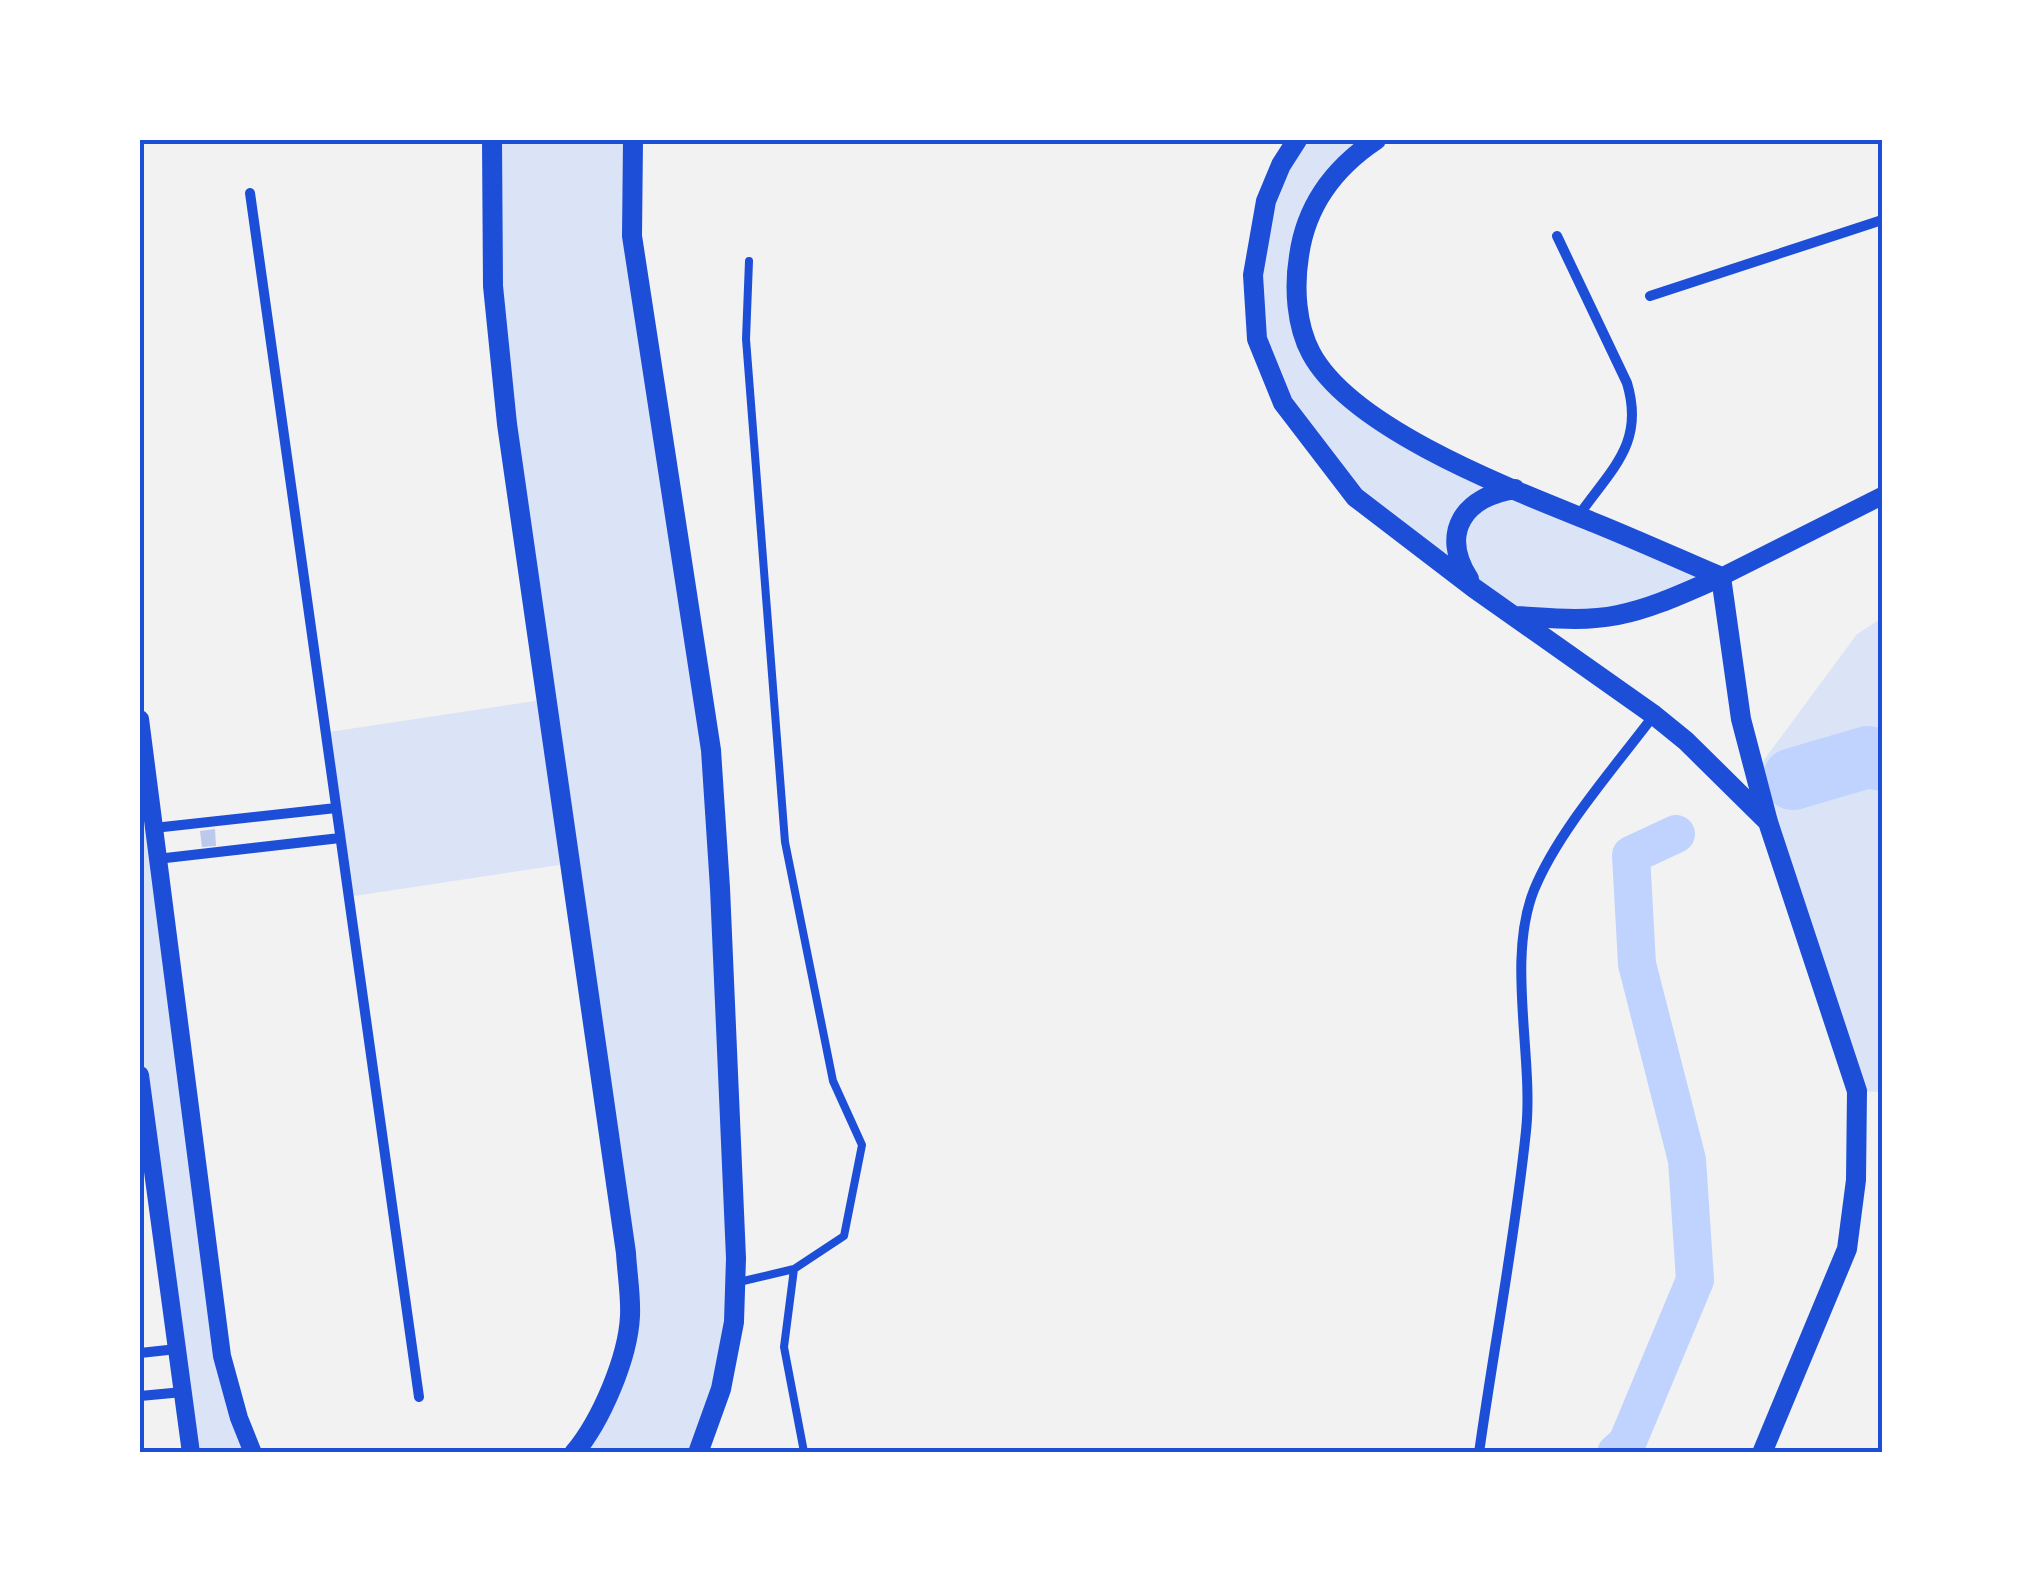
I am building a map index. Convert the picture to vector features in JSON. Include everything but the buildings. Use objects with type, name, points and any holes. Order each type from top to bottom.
[{"type":"main road","points":[[492,140],[492,286],[507,424],[620,1214],[630,1318],[615,1379],[588,1436],[574,1453]]},
{"type":"main road","points":[[634,140],[632,236],[711,750],[721,908],[734,1322],[722,1388],[698,1453]]},
{"type":"main road","points":[[1297,140],[1266,201],[1253,275],[1257,339],[1283,403],[1356,497],[1474,588],[1654,715],[1762,812]]},
{"type":"main road","points":[[1376,140],[1350,157],[1322,189],[1300,246],[1295,282],[1300,320],[1311,354],[1370,416],[1407,438],[1515,490],[1721,576]]},
{"type":"main road","points":[[1474,588],[1458,556],[1458,528],[1479,498],[1515,490]]},
{"type":"main road","points":[[1514,616],[1576,620],[1618,615],[1659,603],[1721,576]]},
{"type":"main road","points":[[1721,576],[1742,719],[1762,812],[1857,1091],[1859,1116],[1847,1249],[1762,1453]]},
{"type":"street","points":[[250,193],[419,1397]]},
{"type":"street","points":[[1650,296],[1882,220]]},
{"type":"street","points":[[1556,236],[1627,383],[1634,408],[1634,428],[1621,455],[1578,516]]},
{"type":"street","points":[[1721,576],[1882,496]]},
{"type":"street","points":[[1478,1453],[1527,1127],[1521,1030],[1525,935],[1532,894],[1548,859],[1654,715]]},
{"type":"street","points":[[140,720],[222,1356],[239,1418],[254,1453]]},
{"type":"street","points":[[154,828],[336,808]]},
{"type":"street","points":[[157,858],[340,838]]},
{"type":"street","points":[[140,1075],[191,1453]]},
{"type":"street","points":[[140,1352],[177,1348]]},
{"type":"street","points":[[140,1396],[183,1392]]},
{"type":"lane","points":[[735,1284],[794,1268],[844,1236],[862,1145],[833,1081],[785,842],[746,340],[748,262]]},
{"type":"lane","points":[[794,1268],[784,1347],[804,1452]]},
{"type":"shaded area","points":[[492,140],[633,140],[632,236],[711,750],[734,1322],[698,1453],[574,1453],[630,1318],[507,424]]},
{"type":"shaded area","points":[[1297,140],[1376,140],[1351,157],[1300,245],[1311,354],[1370,416],[1721,577],[1659,603],[1514,616],[1474,588],[1321,456],[1257,339],[1266,201]]},
{"type":"shaded area","points":[[1882,618],[1882,1092],[1857,1091],[1755,772],[1857,634]]},
{"type":"shaded area","points":[[541,700],[566,864],[354,896],[329,732]]},
{"type":"shaded area","points":[[140,719],[222,1356],[253,1453],[191,1453],[140,1075]]},
{"type":"waterway","points":[[1793,779],[1868,757],[1882,760]]},
{"type":"waterway","points":[[1616,1453],[1627,1443],[1695,1280],[1687,1160],[1637,964],[1631,855],[1676,834]]}]
